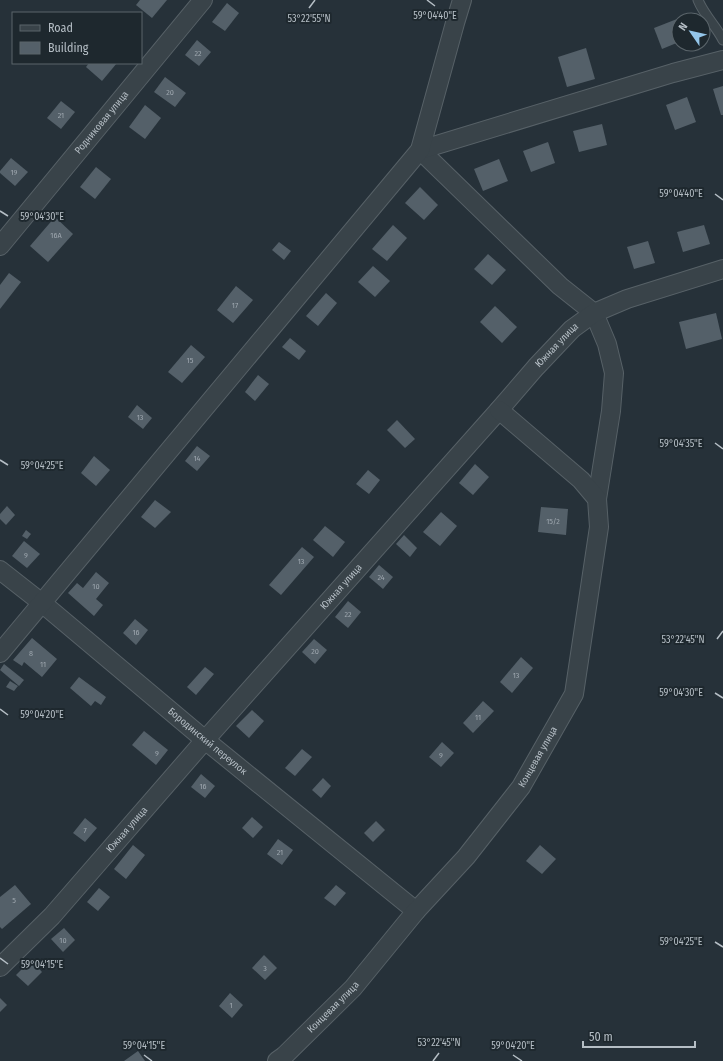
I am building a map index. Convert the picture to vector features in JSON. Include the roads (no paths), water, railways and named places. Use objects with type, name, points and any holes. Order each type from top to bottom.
[{"type":"street","name":"Родниковая улица","points":[[0,246],[203,0]]},
{"type":"street","points":[[0,653],[420,150],[454,24],[462,0]]},
{"type":"street","points":[[420,150],[673,73],[723,60]]},
{"type":"street","points":[[420,150],[560,286],[594,313]]},
{"type":"street","name":"Южная улица","points":[[0,966],[52,916],[205,740],[536,367],[572,329],[594,313],[627,299],[723,268]]},
{"type":"street","name":"Концевая улица","points":[[281,1059],[353,988],[416,911],[466,857],[521,786],[574,694],[599,527],[597,499],[611,411],[614,373],[607,344],[594,313]]},
{"type":"street","points":[[499,410],[581,480],[597,499]]},
{"type":"street","name":"Бородинский переулок","points":[[0,570],[42,603],[205,740],[416,911]]},
{"type":"lane","points":[[698,0],[703,11],[720,33],[723,40]]}]
